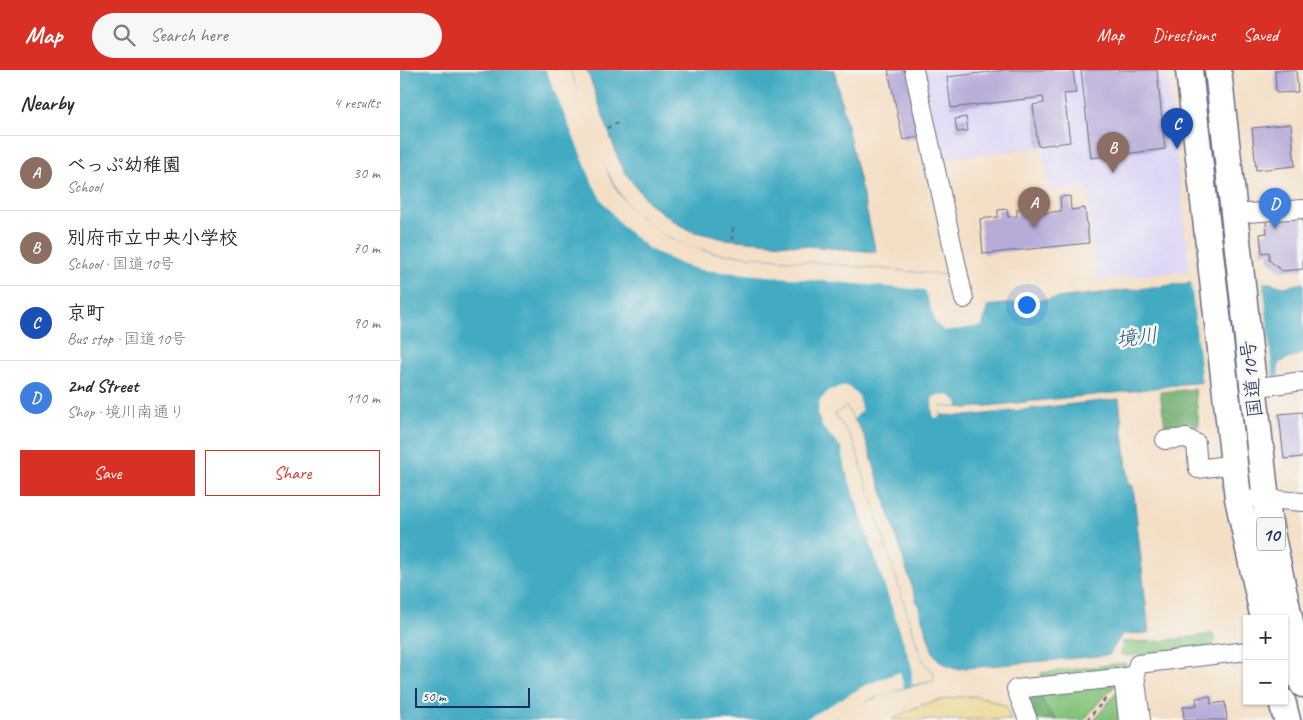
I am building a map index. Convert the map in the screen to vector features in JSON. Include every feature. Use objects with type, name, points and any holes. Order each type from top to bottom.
[{"type":"highway","name":"国道10号","points":[[1190,70],[1238,498],[1263,615]]},
{"type":"highway","name":"国道10号","points":[[1218,70],[1265,498],[1294,602],[1303,684]]},
{"type":"highway","points":[[1283,705],[1287,720]]},
{"type":"street","points":[[914,70],[964,299]]},
{"type":"street","points":[[1234,214],[1303,209]]},
{"type":"street","points":[[1252,385],[1303,380]]},
{"type":"street","points":[[1164,440],[1186,438],[1196,443],[1198,469],[1234,464]]},
{"type":"street","points":[[1238,498],[1265,498],[1303,502]]},
{"type":"street","points":[[1128,720],[1129,676],[1138,664],[1243,651]]},
{"type":"street","points":[[1028,720],[1016,689],[1129,676]]},
{"type":"street","points":[[1129,676],[1141,720]]},
{"type":"path","points":[[607,128],[617,123]]},
{"type":"path","points":[[732,240],[733,228]]},
{"type":"path","points":[[1087,720],[1129,676]]},
{"type":"shaded area","points":[[922,70],[1167,70],[1190,271],[1097,280],[1087,187],[1049,191],[1043,147],[942,159]]},
{"type":"green space","points":[[1195,389],[1199,426],[1165,427],[1160,392]]},
{"type":"green space","points":[[1211,634],[1214,636],[1215,642],[1212,646],[1127,656],[1121,654],[1123,642],[1165,641]]},
{"type":"green space","points":[[1125,663],[1127,673],[1043,680],[1041,673]]},
{"type":"green space","points":[[1118,683],[1103,697],[1084,720],[1056,720],[1043,702],[1037,689]]},
{"type":"green space","points":[[1037,689],[1043,702],[1056,720],[1032,720],[1026,695]]},
{"type":"green space","points":[[1118,691],[1122,720],[1094,720]]},
{"type":"sand","points":[[971,696],[985,698],[1006,706],[1011,720],[892,720],[920,706],[950,698]]},
{"type":"water","name":"境川","points":[[400,70],[570,70],[603,163],[617,189],[634,212],[657,231],[685,245],[722,254],[955,276],[966,328],[982,326],[987,306],[1190,283],[1270,283],[1283,287],[1303,283],[1303,353],[1278,363],[1278,376],[1182,384],[968,408],[940,406],[940,415],[968,416],[1119,399],[1129,485],[1133,486],[1149,633],[1122,634],[1109,655],[956,669],[944,665],[932,650],[865,437],[846,406],[835,414],[853,441],[920,655],[926,666],[934,672],[933,681],[880,696],[830,720],[400,720]]},
{"type":"water","points":[[587,70],[834,70],[876,252],[724,239],[691,231],[676,223],[648,202],[626,174],[618,158]]},
{"type":"pier","points":[[546,70],[570,70],[610,179],[618,193],[641,219],[670,239],[704,251],[722,254],[955,276],[961,308],[964,308],[968,325],[980,324],[984,306],[987,306],[982,326],[944,331],[935,322],[925,290],[702,270],[683,265],[649,249],[622,226],[601,199]]},
{"type":"pier","points":[[1263,280],[1273,379],[1202,385],[1191,281]]},
{"type":"pier","points":[[847,386],[859,396],[861,411],[854,419],[846,406],[835,414],[853,441],[920,655],[926,666],[934,672],[933,681],[912,685],[912,667],[846,471],[842,448],[823,428],[818,416],[819,402],[829,390]]},
{"type":"pier","points":[[935,396],[951,396],[957,402],[958,407],[941,406],[941,415],[938,418],[933,417],[932,399]]},
{"type":"pier","points":[[900,672],[904,688],[872,699],[830,720],[804,720],[866,685]]},
{"type":"building","points":[[888,70],[909,70],[923,136],[903,140]]},
{"type":"building","points":[[1006,70],[1073,70],[1076,93],[1064,94],[1070,142],[1038,146],[1033,105],[1044,103],[1043,97],[951,108],[947,77]]},
{"type":"building","points":[[1081,70],[1157,70],[1165,149],[1091,158]]},
{"type":"building","points":[[1275,70],[1296,70],[1298,92],[1276,93]]},
{"type":"building","points":[[966,117],[968,131],[957,132],[955,119]]},
{"type":"building","points":[[1291,124],[1295,166],[1256,170],[1252,128]]},
{"type":"building","points":[[1070,196],[1071,210],[1085,208],[1089,243],[983,254],[980,219],[998,217],[998,210],[1007,209],[1008,217],[1017,216],[1017,209],[1025,208],[1026,215],[1061,211],[1060,197]]},
{"type":"building","points":[[1303,216],[1303,269],[1282,271],[1269,260],[1269,252],[1262,253],[1260,234],[1267,233],[1266,221]]},
{"type":"building","points":[[1303,412],[1303,457],[1284,459],[1279,414]]},
{"type":"building","points":[[1210,696],[1211,704],[1225,702],[1227,720],[1184,720],[1183,707],[1197,705],[1196,698]]},
{"type":"place","name":"京町","points":[[1177,149]]},
{"type":"place","name":"別府市立中央小学校","points":[[1113,173]]},
{"type":"place","name":"べっぷ幼稚園","points":[[1034,228]]},
{"type":"place","name":"2nd Street","points":[[1275,229]]}]
